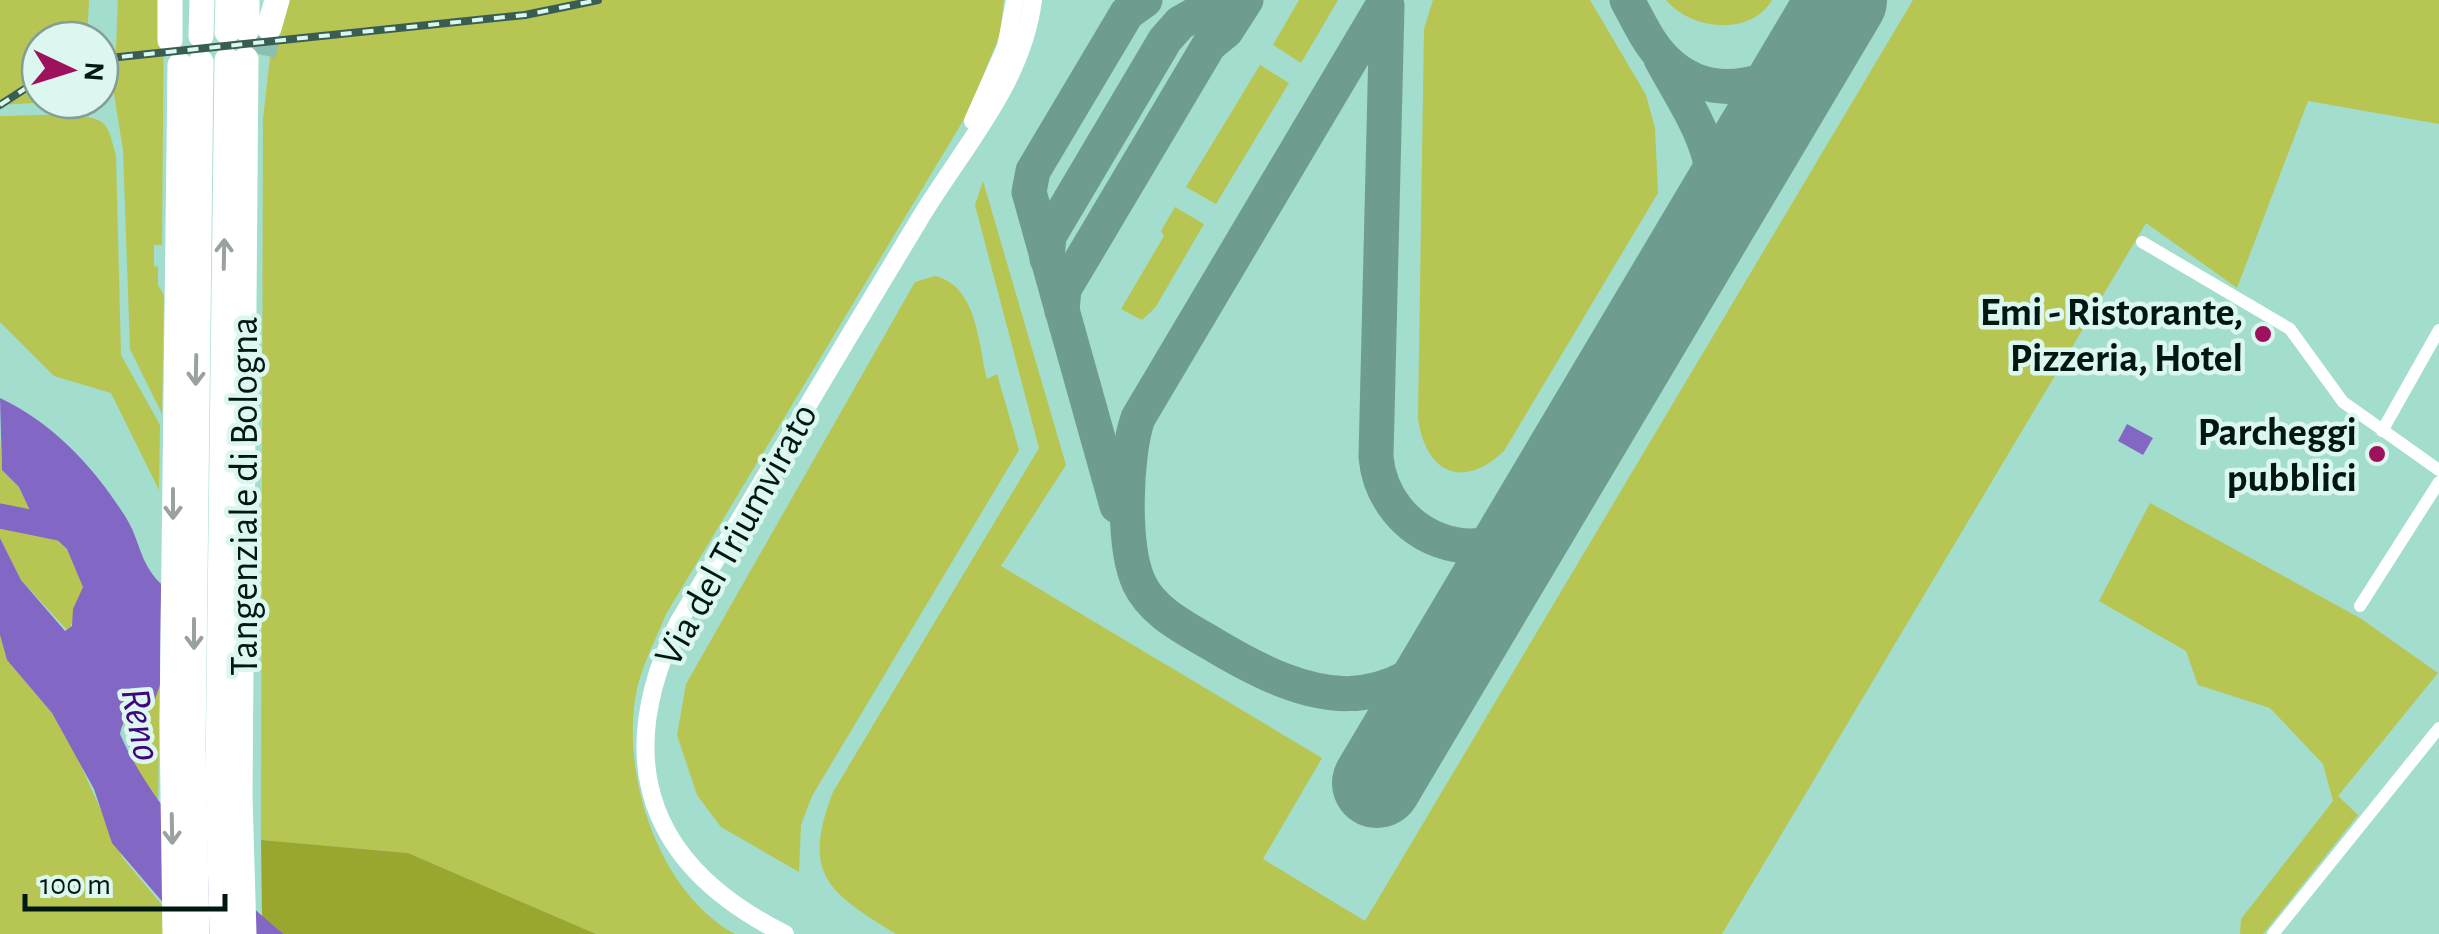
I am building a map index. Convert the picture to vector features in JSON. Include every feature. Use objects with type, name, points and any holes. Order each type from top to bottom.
[{"type":"highway","points":[[170,0],[204,54],[194,432],[197,934]]},
{"type":"highway","name":"Tangenziale di Bologna","points":[[180,0],[204,54],[244,334],[244,934]]},
{"type":"highway","points":[[202,0],[221,456],[222,934]]},
{"type":"highway","points":[[228,0],[248,30]]},
{"type":"highway","points":[[247,0],[248,30]]},
{"type":"highway","points":[[248,30],[277,0]]},
{"type":"highway","name":"Tangenziale di Bologna","points":[[175,934],[176,202],[204,54]]},
{"type":"street","name":"Via del Triumvirato","points":[[950,170],[1006,47],[1015,0]]},
{"type":"street","name":"Via del Triumvirato","points":[[785,934],[726,901],[676,846],[656,802],[644,756],[647,701],[678,624],[950,170],[1012,77],[1033,0]]},
{"type":"street","points":[[2142,242],[2290,329],[2344,402],[2439,470]]},
{"type":"street","points":[[2382,431],[2439,330]]},
{"type":"street","points":[[2360,606],[2439,482]]},
{"type":"street","points":[[2273,934],[2439,728]]},
{"type":"green space","points":[[0,0],[89,0],[88,20],[20,20],[20,104],[0,105]]},
{"type":"green space","points":[[118,0],[164,0],[162,245],[154,245],[154,266],[158,267],[158,285],[164,295],[162,414],[130,349]]},
{"type":"green space","points":[[284,0],[1004,0],[1000,34],[969,111],[666,614],[640,678],[633,731],[635,765],[652,832],[686,891],[735,934],[596,934],[408,853],[261,840],[263,119],[270,57]]},
{"type":"green space","points":[[1299,0],[1338,0],[1301,63],[1273,45]]},
{"type":"green space","points":[[1433,0],[1590,0],[1646,95],[1655,128],[1658,193],[1504,451],[1489,463],[1460,472],[1448,470],[1428,452],[1418,418],[1424,29]]},
{"type":"green space","points":[[1666,0],[1772,0],[1750,20],[1720,25],[1690,18]]},
{"type":"green space","points":[[1913,0],[2439,0],[2439,124],[2308,101],[2237,288],[2146,223],[1722,934],[896,934],[838,892],[821,862],[820,843],[833,792],[1039,448],[975,205],[983,181],[1066,465],[1001,566],[1322,758],[1263,859],[1365,921]]},
{"type":"green space","points":[[1260,65],[1289,83],[1216,204],[1186,187]]},
{"type":"green space","points":[[0,116],[20,116],[20,120],[98,120],[109,132],[116,156],[121,355],[160,425],[159,490],[111,393],[54,376],[0,322]]},
{"type":"green space","points":[[1175,207],[1204,224],[1155,308],[1142,320],[1121,309],[1164,236],[1161,231]]},
{"type":"green space","points":[[935,276],[960,291],[968,303],[987,379],[997,374],[1019,450],[812,796],[801,825],[799,872],[721,827],[697,795],[677,735],[686,684],[915,282]]},
{"type":"green space","points":[[0,437],[2,470],[19,487],[33,517],[67,549],[80,573],[83,587],[69,632],[21,580],[0,538]]},
{"type":"green space","points":[[2150,503],[2360,618],[2438,673],[2338,796],[2358,815],[2263,934],[2240,934],[2241,919],[2333,801],[2323,764],[2270,708],[2198,685],[2186,651],[2099,601]]},
{"type":"green space","points":[[0,635],[7,660],[52,713],[78,759],[122,857],[162,905],[163,934],[0,934]]},
{"type":"green space","points":[[160,685],[158,802],[133,764],[123,721]]},
{"type":"green space","points":[[261,840],[408,853],[596,934],[284,934],[262,917]]},
{"type":"shaded area","points":[[0,398],[37,420],[70,448],[99,480],[130,525],[148,567],[161,584],[160,685],[155,699],[128,716],[120,734],[150,788],[191,843],[284,934],[190,934],[112,843],[94,789],[52,713],[7,660],[0,635],[0,538],[21,580],[65,631],[72,626],[73,609],[83,587],[67,549],[33,517],[19,487],[2,470]]},
{"type":"shaded area","points":[[2127,424],[2153,438],[2143,455],[2118,441]]},
{"type":"waterway","name":"Reno","points":[[0,516],[69,530]]},
{"type":"taxiway","points":[[1117,506],[1029,192],[1033,171],[1127,13],[1145,0]]},
{"type":"taxiway","points":[[1047,259],[1049,236],[1165,40],[1180,23],[1221,0]]},
{"type":"taxiway","points":[[1062,311],[1064,289],[1209,45],[1226,31],[1246,0]]},
{"type":"taxiway","points":[[1386,0],[1138,418],[1128,477],[1130,547],[1145,594],[1171,619],[1250,665],[1316,690],[1347,694],[1377,690],[1408,677],[1438,657],[1470,626]]},
{"type":"taxiway","points":[[1627,0],[1664,59],[1682,74],[1702,83],[1744,85],[1765,79],[1803,57],[1818,40]]},
{"type":"taxiway","points":[[1387,6],[1376,457],[1383,485],[1397,509],[1417,528],[1440,540],[1466,546],[1492,543],[1517,531],[1539,510]]},
{"type":"taxiway","points":[[1661,59],[1696,121],[1711,164],[1711,209],[1704,233]]},
{"type":"runway","points":[[1377,783],[1842,0]]},
{"type":"tunnel","points":[[263,55],[269,28]]},
{"type":"railway","points":[[120,57],[525,15],[598,0]]},
{"type":"railway","points":[[0,105],[20,92]]},
{"type":"place","name":"Emi - Ristorante, Pizzeria, Hotel","points":[[2263,334]]},
{"type":"place","name":"Parcheggi pubblici","points":[[2377,454]]}]
